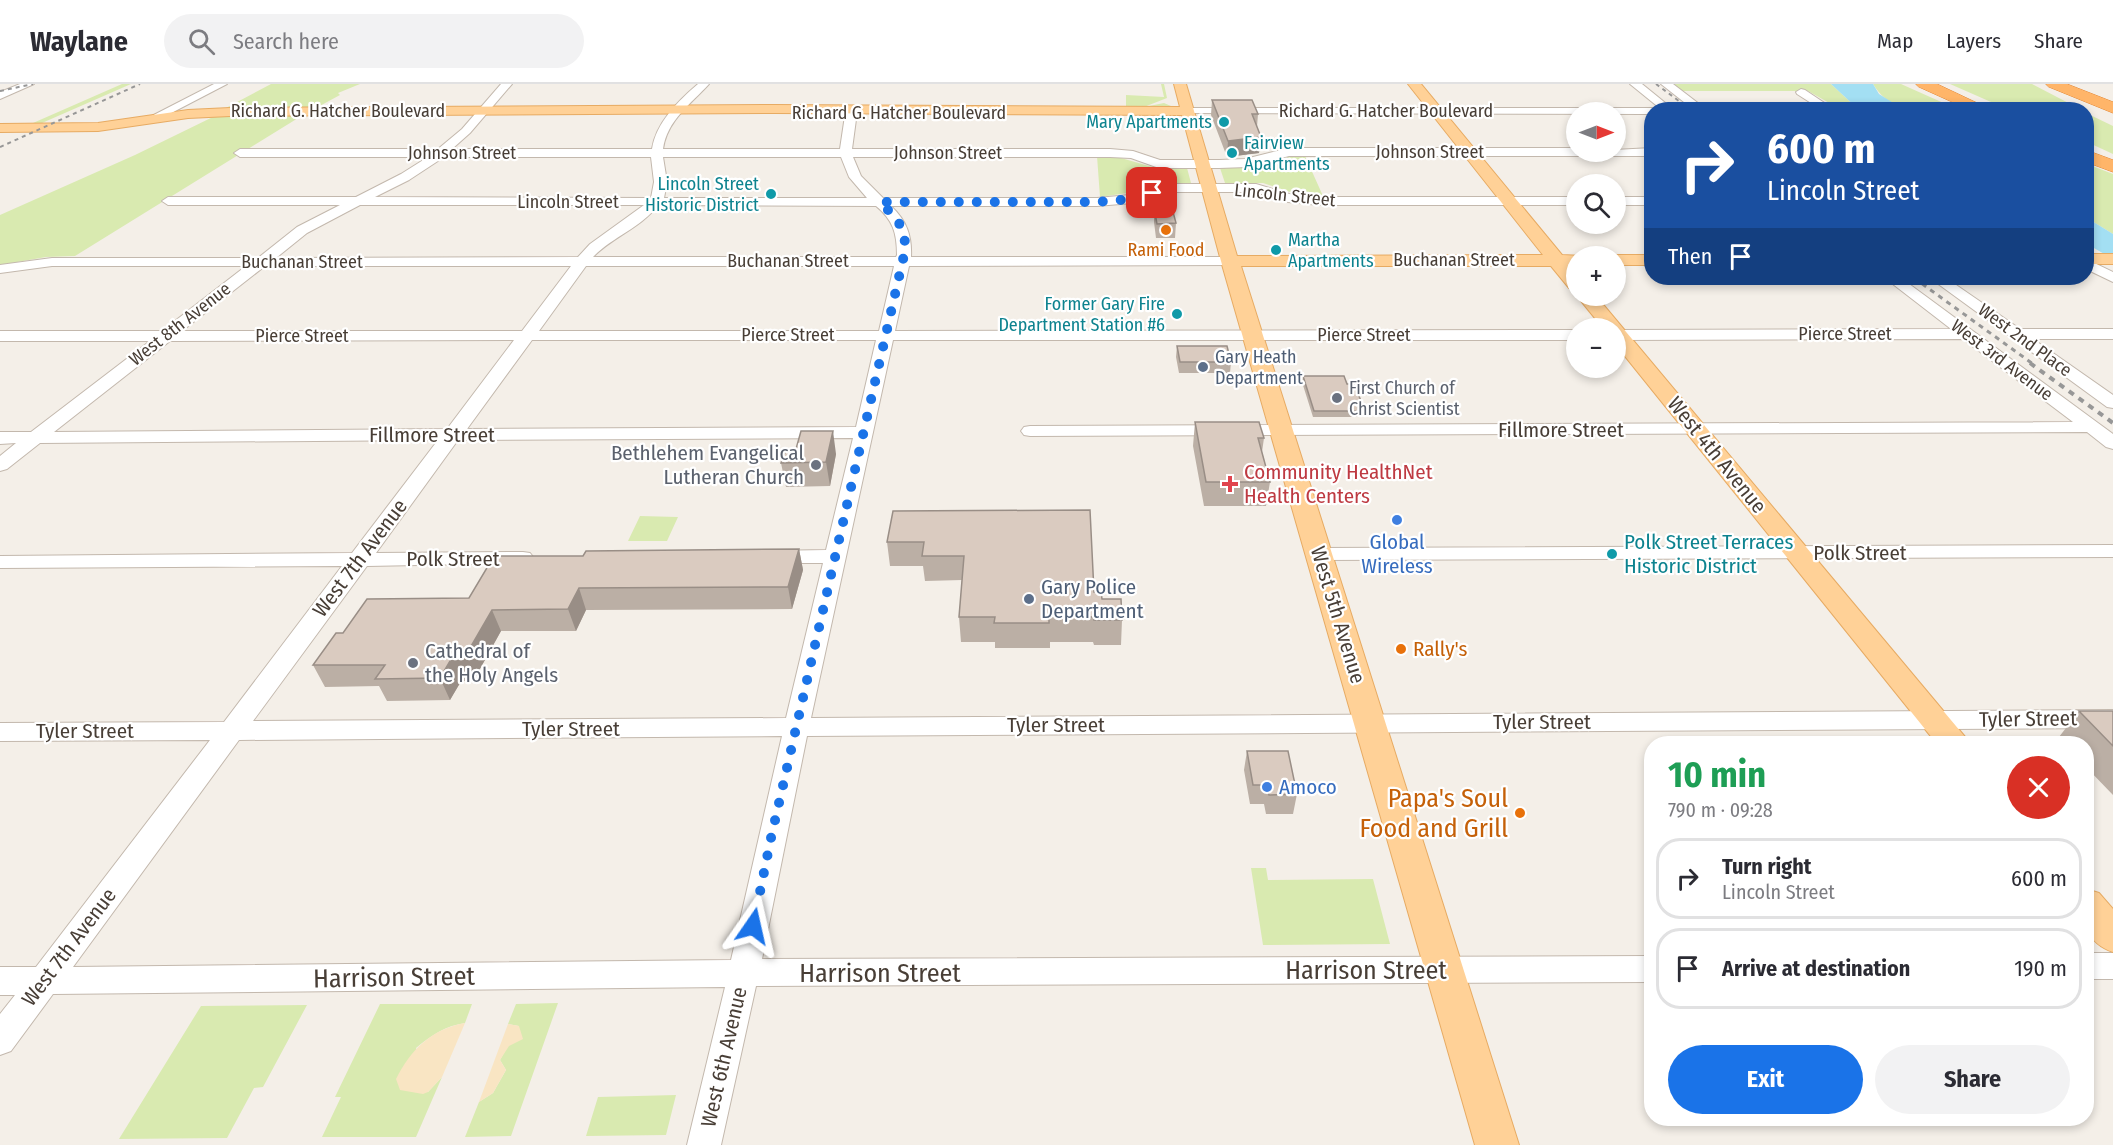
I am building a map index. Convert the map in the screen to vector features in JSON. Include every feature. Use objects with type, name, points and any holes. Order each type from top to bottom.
[{"type":"highway","points":[[1924,84],[1966,102]]},
{"type":"highway","points":[[1939,84],[1979,102]]},
{"type":"highway","points":[[2054,84],[2113,108]]},
{"type":"highway","points":[[2063,84],[2113,108]]},
{"type":"highway","points":[[2082,84],[2113,98]]},
{"type":"highway","points":[[2094,152],[2112,161]]},
{"type":"highway","points":[[2094,157],[2112,161]]},
{"type":"main road","name":"West 5th Avenue","points":[[1180,84],[1230,261],[1497,1145]]},
{"type":"main road","points":[[1414,84],[1566,271]]},
{"type":"main road","name":"Richard G. Hatcher Boulevard","points":[[0,128],[98,127],[222,112],[1188,111]]},
{"type":"main road","points":[[2094,261],[2113,259]]},
{"type":"main road","name":"Buchanan Street","points":[[1230,261],[1566,260]]},
{"type":"main road","points":[[1626,260],[1644,260]]},
{"type":"main road","name":"West 4th Avenue","points":[[1594,306],[1604,318]]},
{"type":"main road","name":"West 4th Avenue","points":[[1626,345],[1948,736]]},
{"type":"main road","points":[[2094,913],[2113,936]]},
{"type":"street","points":[[0,96],[29,84]]},
{"type":"street","points":[[150,120],[222,84]]},
{"type":"street","name":"West 8th Avenue","points":[[0,465],[302,230],[405,177],[441,153],[484,111],[507,84]]},
{"type":"street","points":[[655,202],[661,190],[657,153],[662,136],[677,111],[704,84]]},
{"type":"street","points":[[1635,84],[1659,102]]},
{"type":"street","points":[[1666,84],[1691,102]]},
{"type":"street","points":[[1801,92],[1817,102]]},
{"type":"street","name":"West 6th Avenue","points":[[704,1145],[906,242],[904,230],[855,176],[847,153],[847,134],[852,111]]},
{"type":"street","name":"Richard G. Hatcher Boulevard","points":[[1188,111],[1644,111]]},
{"type":"street","name":"Johnson Street","points":[[240,153],[1110,153],[1140,157],[1156,163],[1245,164],[1265,156],[1288,152],[1644,152]]},
{"type":"street","name":"Lincoln Street","points":[[168,201],[1097,202],[1132,199],[1163,188],[1256,188],[1288,198],[1320,201],[1566,201]]},
{"type":"street","points":[[1626,201],[1644,201]]},
{"type":"street","name":"West 7th Avenue","points":[[0,1040],[582,262],[600,241],[644,213],[655,202]]},
{"type":"street","name":"Buchanan Street","points":[[0,268],[52,262],[1230,261]]},
{"type":"street","points":[[2094,265],[2113,278]]},
{"type":"street","name":"West 3rd Avenue","points":[[1901,285],[2113,443]]},
{"type":"street","name":"West 2nd Place","points":[[1947,285],[2113,403]]},
{"type":"street","name":"Pierce Street","points":[[1626,332],[1967,334]]},
{"type":"street","name":"Pierce Street","points":[[0,336],[1566,334]]},
{"type":"street","points":[[2017,334],[2113,334]]},
{"type":"street","name":"Fillmore Street","points":[[1030,431],[2092,427]]},
{"type":"street","name":"Fillmore Street","points":[[0,438],[863,432]]},
{"type":"street","name":"Polk Street","points":[[1319,554],[2113,550]]},
{"type":"street","points":[[752,557],[835,556]]},
{"type":"street","name":"Polk Street","points":[[0,562],[543,558]]},
{"type":"street","name":"Tyler Street","points":[[0,732],[2113,718]]},
{"type":"street","points":[[2094,966],[2113,966]]},
{"type":"street","name":"Harrison Street","points":[[0,981],[743,973],[1644,969]]},
{"type":"green space","points":[[122,84],[131,84],[42,123],[33,123]]},
{"type":"green space","points":[[271,84],[360,84],[338,93],[340,95],[316,108],[224,109]]},
{"type":"green space","points":[[1161,84],[1164,84],[1167,98],[1144,107],[1126,107],[1126,95],[1164,97]]},
{"type":"green space","points":[[1672,84],[1831,84],[1850,102],[1828,102],[1808,91],[1682,91]]},
{"type":"green space","points":[[1873,84],[1901,84],[1941,102],[1892,102]]},
{"type":"green space","points":[[1950,84],[2032,84],[2067,102],[1991,102]]},
{"type":"green space","points":[[1164,103],[1171,106],[1166,107],[1144,107]]},
{"type":"green space","points":[[219,114],[303,115],[75,256],[46,257],[0,265],[0,215],[135,155]]},
{"type":"green space","points":[[2094,117],[2113,126],[2113,154],[2094,145]]},
{"type":"green space","points":[[1097,156],[1121,158],[1156,168],[1187,168],[1191,183],[1153,183],[1134,192],[1100,197]]},
{"type":"green space","points":[[1305,156],[1323,196],[1293,193],[1263,183],[1225,183],[1220,168],[1256,168],[1279,158]]},
{"type":"green space","points":[[2094,167],[2113,174],[2113,234],[2094,222]]},
{"type":"green space","points":[[640,516],[678,517],[667,541],[628,541]]},
{"type":"green space","points":[[1251,868],[1266,868],[1268,880],[1373,879],[1390,944],[1263,945]]},
{"type":"green space","points":[[558,1003],[511,1136],[465,1137],[479,1102],[493,1093],[506,1070],[500,1060],[519,1026],[508,1024],[516,1004]]},
{"type":"green space","points":[[380,1004],[472,1004],[465,1023],[439,1032],[416,1048],[428,1092],[442,1077],[416,1137],[322,1137],[341,1097],[335,1097]]},
{"type":"green space","points":[[307,1005],[263,1087],[254,1088],[227,1138],[119,1139],[201,1006]]},
{"type":"green space","points":[[676,1095],[666,1135],[586,1136],[598,1097]]},
{"type":"sand","points":[[465,1023],[442,1077],[428,1092],[423,1094],[400,1090],[396,1079],[415,1050],[442,1030]]},
{"type":"sand","points":[[508,1024],[519,1026],[523,1039],[509,1046],[500,1060],[506,1070],[493,1093],[479,1102]]},
{"type":"water","points":[[1831,84],[1873,84],[1879,94],[1892,102],[1850,102]]},
{"type":"water","points":[[2094,222],[2113,234],[2113,259],[2094,248]]},
{"type":"building","points":[[1212,100],[1252,100],[1258,114],[1252,114],[1261,137],[1228,141]]},
{"type":"building","points":[[1154,208],[1172,208],[1176,223],[1157,224]]},
{"type":"building","points":[[1177,346],[1227,346],[1231,362],[1180,362]]},
{"type":"building","name":"First Church of Christ Scientist","points":[[1303,376],[1344,376],[1347,384],[1354,384],[1361,401],[1357,401],[1359,411],[1314,411]]},
{"type":"building","points":[[1195,422],[1259,422],[1264,438],[1258,438],[1270,482],[1206,482]]},
{"type":"building","points":[[801,431],[833,431],[826,462],[781,463],[786,449],[796,449]]},
{"type":"building","name":"Gary Police Department","points":[[1090,510],[1094,592],[1101,592],[1102,599],[1121,599],[1122,620],[1094,620],[1094,617],[1049,617],[1049,623],[994,623],[995,617],[959,617],[964,556],[922,556],[924,542],[887,542],[893,511]]},
{"type":"building","points":[[799,549],[788,587],[579,588],[568,609],[492,610],[466,655],[450,661],[440,678],[375,679],[385,665],[313,665],[336,633],[343,633],[367,599],[469,598],[494,556],[583,556],[586,551]]},
{"type":"building","points":[[2079,711],[2113,711],[2113,746]]},
{"type":"building","points":[[1247,751],[1288,751],[1297,794],[1269,795],[1267,785],[1253,785]]},
{"type":"railway","points":[[0,91],[33,84]]},
{"type":"railway","points":[[0,147],[140,84]]},
{"type":"railway","points":[[1656,84],[1680,102]]},
{"type":"railway","points":[[1924,285],[2033,364]]},
{"type":"railway","points":[[2030,363],[2113,423]]},
{"type":"place","name":"Mary Apartments","points":[[1224,122]]},
{"type":"place","name":"Fairview Apartments","points":[[1232,153]]},
{"type":"place","name":"Lincoln Street Historic District","points":[[771,194]]},
{"type":"place","name":"Rami Food","points":[[1166,230]]},
{"type":"place","name":"Martha Apartments","points":[[1276,250]]},
{"type":"place","name":"Former Gary Fire Department Station #6","points":[[1177,314]]},
{"type":"place","name":"Gary Heath Department","points":[[1203,367]]},
{"type":"place","name":"First Church of Christ Scientist","points":[[1337,398]]},
{"type":"place","name":"Bethlehem Evangelical Lutheran Church","points":[[816,465]]},
{"type":"place","name":"Community HealthNet Health Centers","points":[[1230,484]]},
{"type":"place","name":"Global Wireless","points":[[1397,520]]},
{"type":"place","name":"Polk Street Terraces Historic District","points":[[1612,554]]},
{"type":"place","name":"Gary Police Department","points":[[1029,599]]},
{"type":"place","name":"Rally's","points":[[1401,649]]},
{"type":"place","name":"Cathedral of the Holy Angels","points":[[413,663]]},
{"type":"place","name":"Amoco","points":[[1267,787]]},
{"type":"place","name":"Papa's Soul Food and Grill","points":[[1520,813]]},
{"type":"route","points":[[753,926],[904,255],[906,242],[904,230],[880,202],[1097,202],[1132,199],[1152,193]]}]
